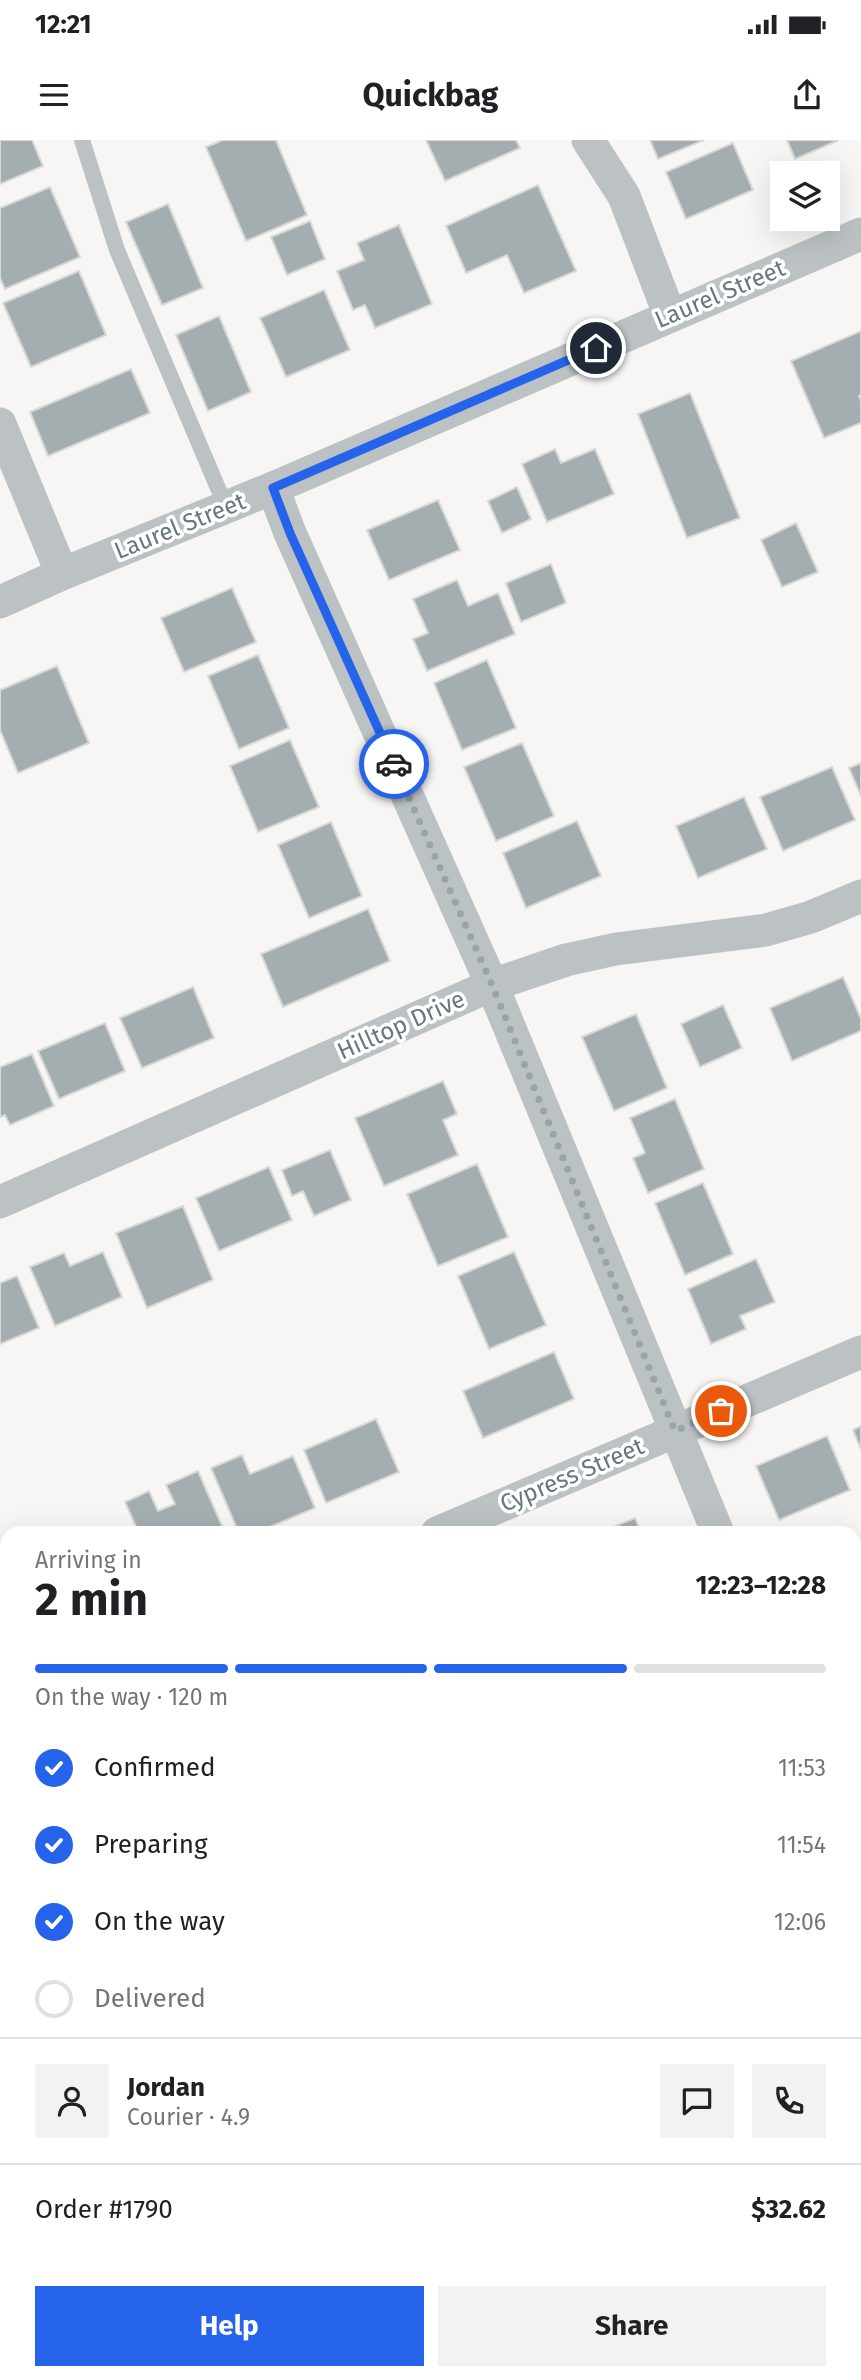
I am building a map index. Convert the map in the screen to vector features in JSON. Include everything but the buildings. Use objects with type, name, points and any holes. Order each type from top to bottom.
[{"type":"street","points":[[588,140],[624,196],[670,316]]},
{"type":"street","name":"Laurel Street","points":[[0,602],[273,488],[861,233]]},
{"type":"street","points":[[0,424],[62,574]]},
{"type":"street","points":[[273,488],[290,533],[492,985],[715,1526]]},
{"type":"street","name":"Hilltop Drive","points":[[0,1202],[492,985],[566,960],[616,949],[766,930],[811,917],[861,896]]},
{"type":"street","name":"Cypress Street","points":[[453,1526],[861,1352]]},
{"type":"lane","points":[[82,140],[117,250],[226,507]]},
{"type":"way so far","points":[[394,764],[492,985],[675,1431],[721,1411]]},
{"type":"route","points":[[394,764],[290,533],[273,488],[596,348]]}]
